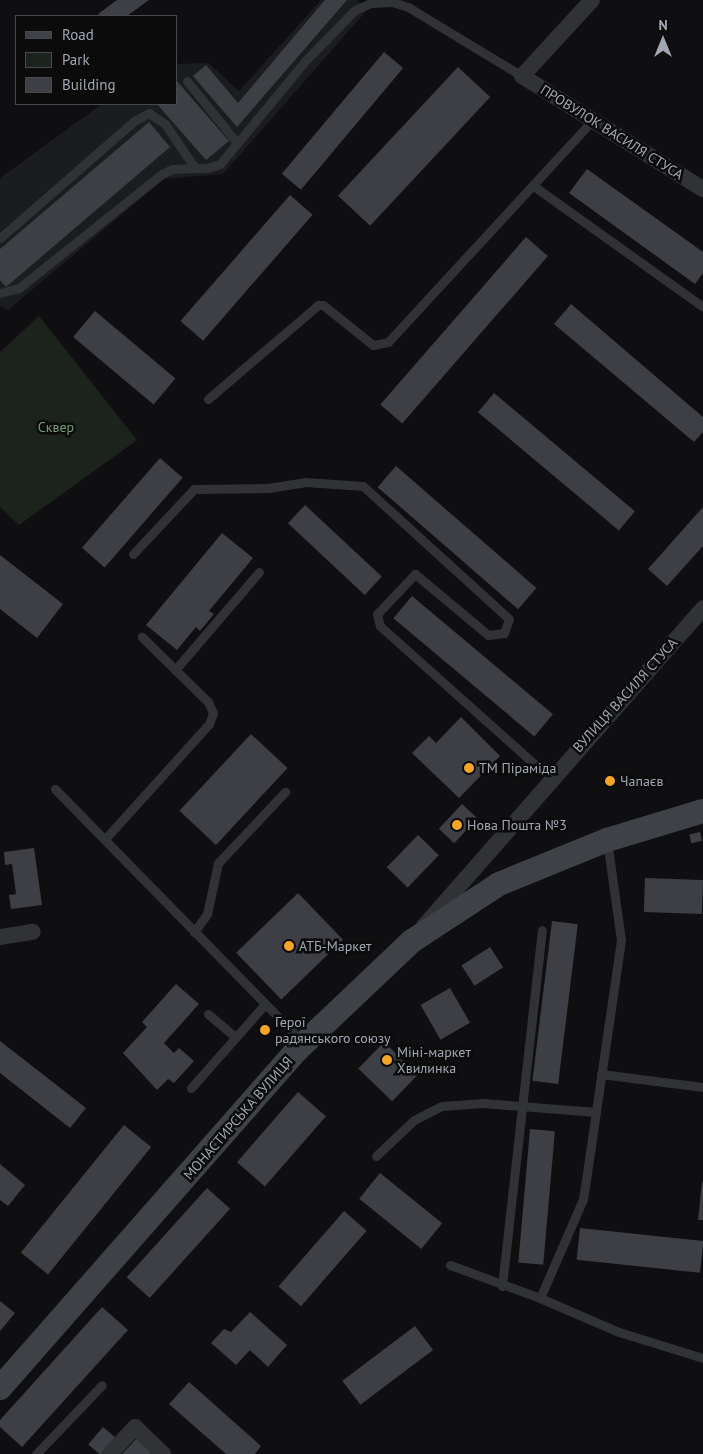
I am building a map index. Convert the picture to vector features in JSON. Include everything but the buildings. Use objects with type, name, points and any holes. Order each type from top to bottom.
[{"type":"main road","name":"МОНАСТИРСЬКА ВУЛИЦЯ","points":[[5,1377],[304,1043],[412,941],[499,884],[607,840],[703,811]]},
{"type":"street","points":[[522,76],[592,0]]},
{"type":"street","name":"ПРОВУЛОК ВАСИЛЯ СТУСА","points":[[522,76],[703,189]]},
{"type":"street","name":"ВУЛИЦЯ ВАСИЛЯ СТУСА","points":[[412,941],[550,778],[703,608]]},
{"type":"street","points":[[0,937],[33,932]]},
{"type":"street","points":[[110,1454],[135,1427],[163,1454]]},
{"type":"lane","points":[[0,293],[18,288],[162,174],[172,169],[220,164],[307,59],[355,10],[371,3],[392,2],[408,7],[522,76]]},
{"type":"lane","points":[[188,82],[237,143]]},
{"type":"lane","points":[[0,238],[134,121],[149,113],[165,124],[194,168]]},
{"type":"lane","points":[[208,399],[318,305],[323,305],[373,345],[381,346],[535,186],[594,120]]},
{"type":"lane","points":[[535,186],[701,302]]},
{"type":"lane","points":[[133,554],[194,489],[268,488],[305,482],[363,486],[509,619],[504,633],[488,635],[415,574],[377,614],[380,626],[550,778]]},
{"type":"lane","points":[[176,670],[259,572]]},
{"type":"lane","points":[[105,839],[212,719],[212,707],[142,636]]},
{"type":"lane","points":[[54,789],[304,1043]]},
{"type":"lane","points":[[194,932],[207,914],[218,863],[285,792]]},
{"type":"lane","points":[[540,1298],[583,1199],[596,1112],[621,933],[607,840]]},
{"type":"lane","points":[[502,1286],[542,930]]},
{"type":"lane","points":[[191,1088],[265,1004]]},
{"type":"lane","points":[[208,1014],[235,1037]]},
{"type":"lane","points":[[601,1074],[703,1087]]},
{"type":"lane","points":[[376,1156],[414,1120],[435,1109],[460,1103],[596,1112]]},
{"type":"lane","points":[[450,1265],[502,1286],[540,1298],[619,1332],[703,1358]]},
{"type":"lane","points":[[36,1454],[102,1385]]},
{"type":"shaded area","points":[[321,0],[357,0],[368,9],[223,174],[164,179],[8,310],[0,306],[0,178],[101,105],[178,105],[178,64],[209,63],[239,91]]},
{"type":"green space","name":"Сквер","points":[[39,316],[137,440],[19,525],[0,507],[0,352]]},
{"type":"place","name":"ТМ Піраміда","points":[[469,768]]},
{"type":"place","name":"Чапаєв","points":[[610,781]]},
{"type":"place","name":"Нова Пошта №3","points":[[457,825]]},
{"type":"place","name":"АТБ-Маркет","points":[[289,946]]},
{"type":"place","name":"Герої радянського союзу","points":[[265,1030]]},
{"type":"place","name":"Міні-маркет Хвилинка","points":[[387,1060]]}]
